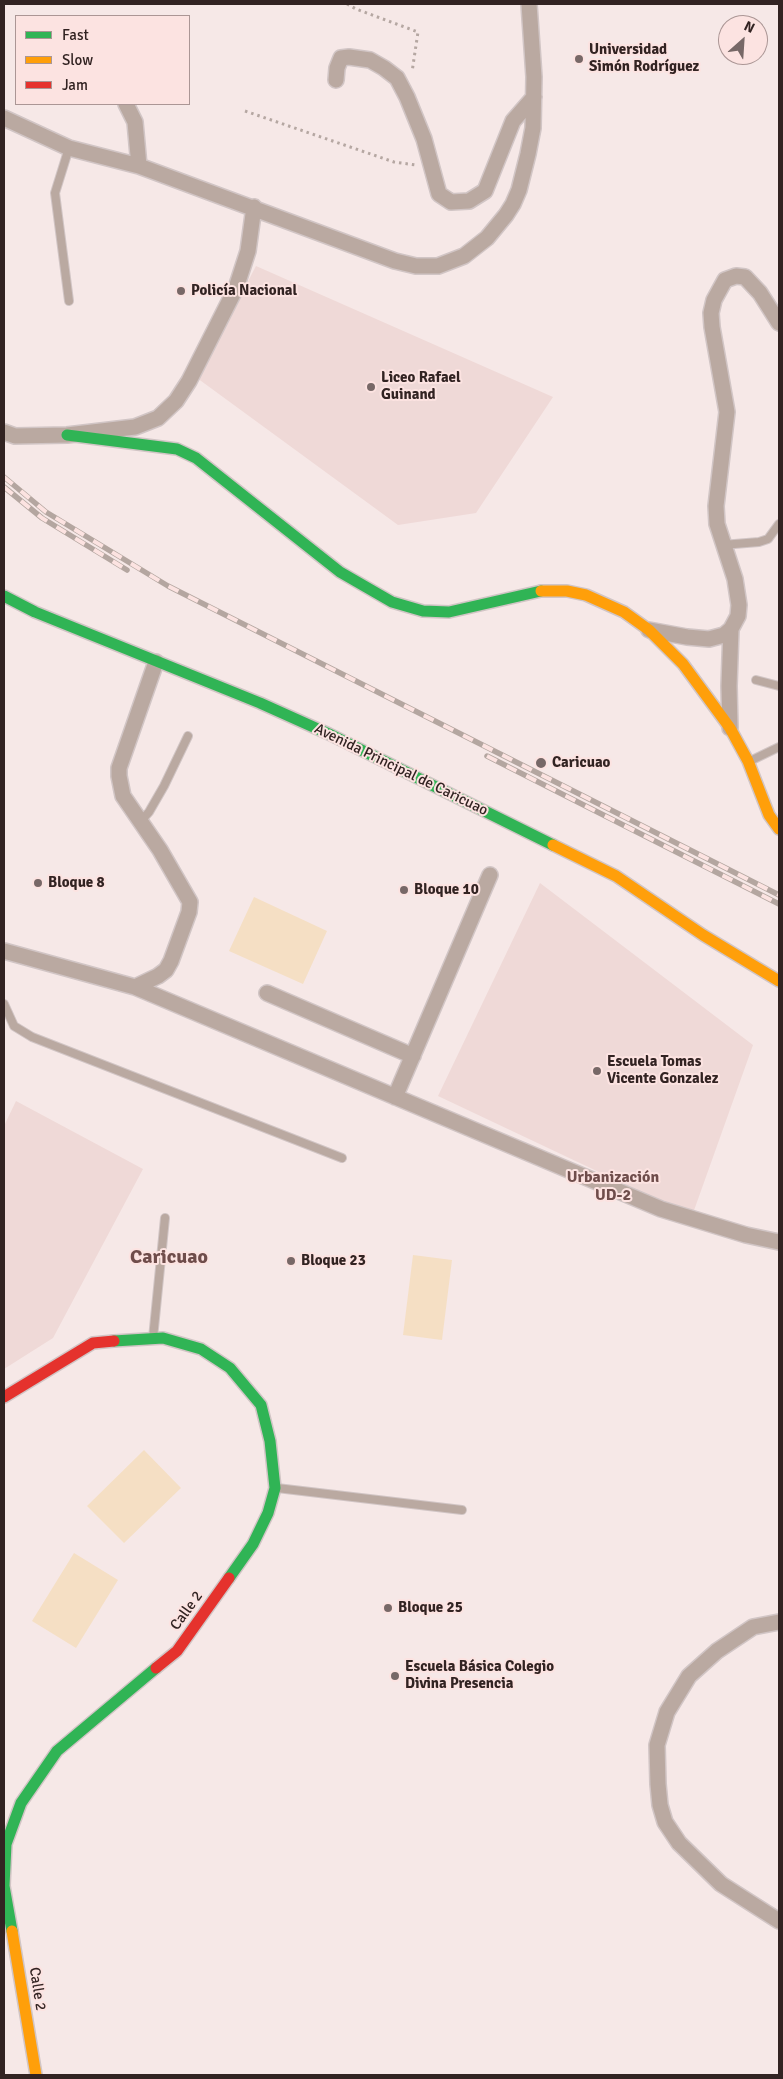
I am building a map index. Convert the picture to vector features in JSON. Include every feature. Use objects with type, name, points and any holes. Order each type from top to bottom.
[{"type":"street","points":[[4,118],[69,148],[139,166],[402,262],[416,266],[438,266],[464,256],[487,238],[513,204],[528,154],[533,128],[534,97],[529,4]]},
{"type":"street","points":[[336,80],[337,68],[341,58],[370,60],[397,78],[424,139],[439,194],[451,202],[469,201],[485,191],[513,121],[534,97]]},
{"type":"street","points":[[126,105],[135,122],[139,166]]},
{"type":"street","points":[[4,432],[15,436],[67,435],[135,427],[158,418],[176,401],[189,381],[236,288],[248,251],[254,208]]},
{"type":"street","points":[[649,630],[710,639],[724,635],[731,629],[738,616],[739,604],[734,579],[722,545],[716,506],[727,412],[711,313],[714,300],[725,280],[736,276],[745,277],[760,293],[779,323]]},
{"type":"street","points":[[67,435],[177,449],[196,458],[243,498],[340,572],[392,602],[423,611],[449,612],[537,591],[567,591],[602,602],[624,612],[649,630],[682,664],[730,728],[748,762],[769,815],[779,829]]},
{"type":"street","name":"Avenida Principal de Caricuao","points":[[4,596],[35,612],[260,703],[329,734],[616,876],[703,935],[779,981]]},
{"type":"street","points":[[730,728],[731,629]]},
{"type":"street","points":[[135,987],[166,970],[189,912],[190,902],[141,821],[123,796],[118,768],[156,662]]},
{"type":"street","points":[[395,1097],[490,874]]},
{"type":"street","points":[[4,952],[135,987],[661,1209],[746,1235],[779,1242]]},
{"type":"street","points":[[267,993],[413,1056]]},
{"type":"street","name":"Calle 2","points":[[4,1397],[93,1343],[163,1338],[201,1349],[230,1368],[261,1404],[270,1440],[275,1488],[268,1513],[253,1544],[177,1651],[57,1752],[21,1803],[6,1844],[4,1884],[36,2075]]},
{"type":"street","points":[[778,1917],[721,1884],[679,1843],[665,1822],[660,1805],[657,1745],[667,1712],[689,1676],[717,1651],[753,1627],[779,1622]]},
{"type":"lane","points":[[68,301],[55,194],[69,148]]},
{"type":"lane","points":[[722,545],[759,542],[768,539],[779,524]]},
{"type":"lane","points":[[756,680],[779,686]]},
{"type":"lane","points":[[141,821],[149,812],[164,786],[188,736]]},
{"type":"lane","points":[[748,762],[779,747]]},
{"type":"lane","points":[[4,1004],[8,1017],[14,1026],[32,1037],[342,1158]]},
{"type":"lane","points":[[153,1338],[165,1218]]},
{"type":"lane","points":[[275,1488],[462,1510]]},
{"type":"path","points":[[348,4],[356,9],[418,32],[407,97]]},
{"type":"path","points":[[354,4],[356,9]]},
{"type":"path","points":[[245,111],[394,162],[432,168]]},
{"type":"shaded area","name":"Liceo Rafael Guinand","points":[[256,266],[553,397],[476,513],[398,525],[197,378]]},
{"type":"shaded area","name":"Escuela Tomas Vicente Gonzalez","points":[[540,883],[753,1045],[692,1216],[438,1096]]},
{"type":"shaded area","points":[[254,897],[327,931],[303,984],[229,951]]},
{"type":"shaded area","points":[[16,1101],[143,1169],[53,1338],[4,1369],[4,1126]]},
{"type":"shaded area","points":[[413,1255],[452,1260],[442,1340],[403,1335]]},
{"type":"shaded area","points":[[144,1450],[181,1488],[124,1543],[87,1506]]},
{"type":"shaded area","points":[[74,1553],[118,1580],[76,1648],[32,1621]]},
{"type":"railway","points":[[4,477],[46,512],[168,586],[779,895]]},
{"type":"railway","points":[[4,487],[42,518],[127,570]]},
{"type":"railway","points":[[487,756],[779,904]]},
{"type":"traffic: fast","points":[[67,435],[177,449],[196,458],[340,572],[392,602],[423,611],[449,612],[541,591]]},
{"type":"traffic: fast","points":[[4,596],[35,612],[260,703],[329,734],[553,845]]},
{"type":"traffic: fast","points":[[114,1341],[163,1338],[201,1349],[230,1368],[261,1405],[270,1441],[275,1488],[268,1513],[253,1544],[229,1578]]},
{"type":"traffic: fast","points":[[12,1931],[4,1886],[6,1844],[21,1803],[57,1751],[156,1668]]},
{"type":"traffic: slow","points":[[541,591],[567,591],[586,595],[624,612],[649,630],[683,664],[730,728],[748,761],[769,815],[779,829]]},
{"type":"traffic: slow","points":[[553,845],[616,876],[703,935],[779,981]]},
{"type":"traffic: slow","points":[[12,1931],[36,2075]]},
{"type":"traffic: jam","points":[[4,1397],[93,1343],[114,1341]]},
{"type":"traffic: jam","points":[[156,1668],[177,1651],[229,1578]]},
{"type":"place","name":"Universidad Simón Rodríguez","points":[[579,59]]},
{"type":"place","name":"Policía Nacional","points":[[181,291]]},
{"type":"place","name":"Liceo Rafael Guinand","points":[[371,387]]},
{"type":"place","name":"Caricuao","points":[[541,763]]},
{"type":"place","name":"Bloque 8","points":[[38,883]]},
{"type":"place","name":"Bloque 10","points":[[404,890]]},
{"type":"place","name":"Escuela Tomas Vicente Gonzalez","points":[[597,1071]]},
{"type":"place","name":"Bloque 23","points":[[291,1261]]},
{"type":"place","name":"Bloque 25","points":[[388,1608]]},
{"type":"place","name":"Escuela Básica Colegio Divina Presencia","points":[[395,1676]]},
{"type":"district","name":"Urbanización UD-2","points":[[613,1187]]},
{"type":"district","name":"Caricuao","points":[[169,1258]]}]
